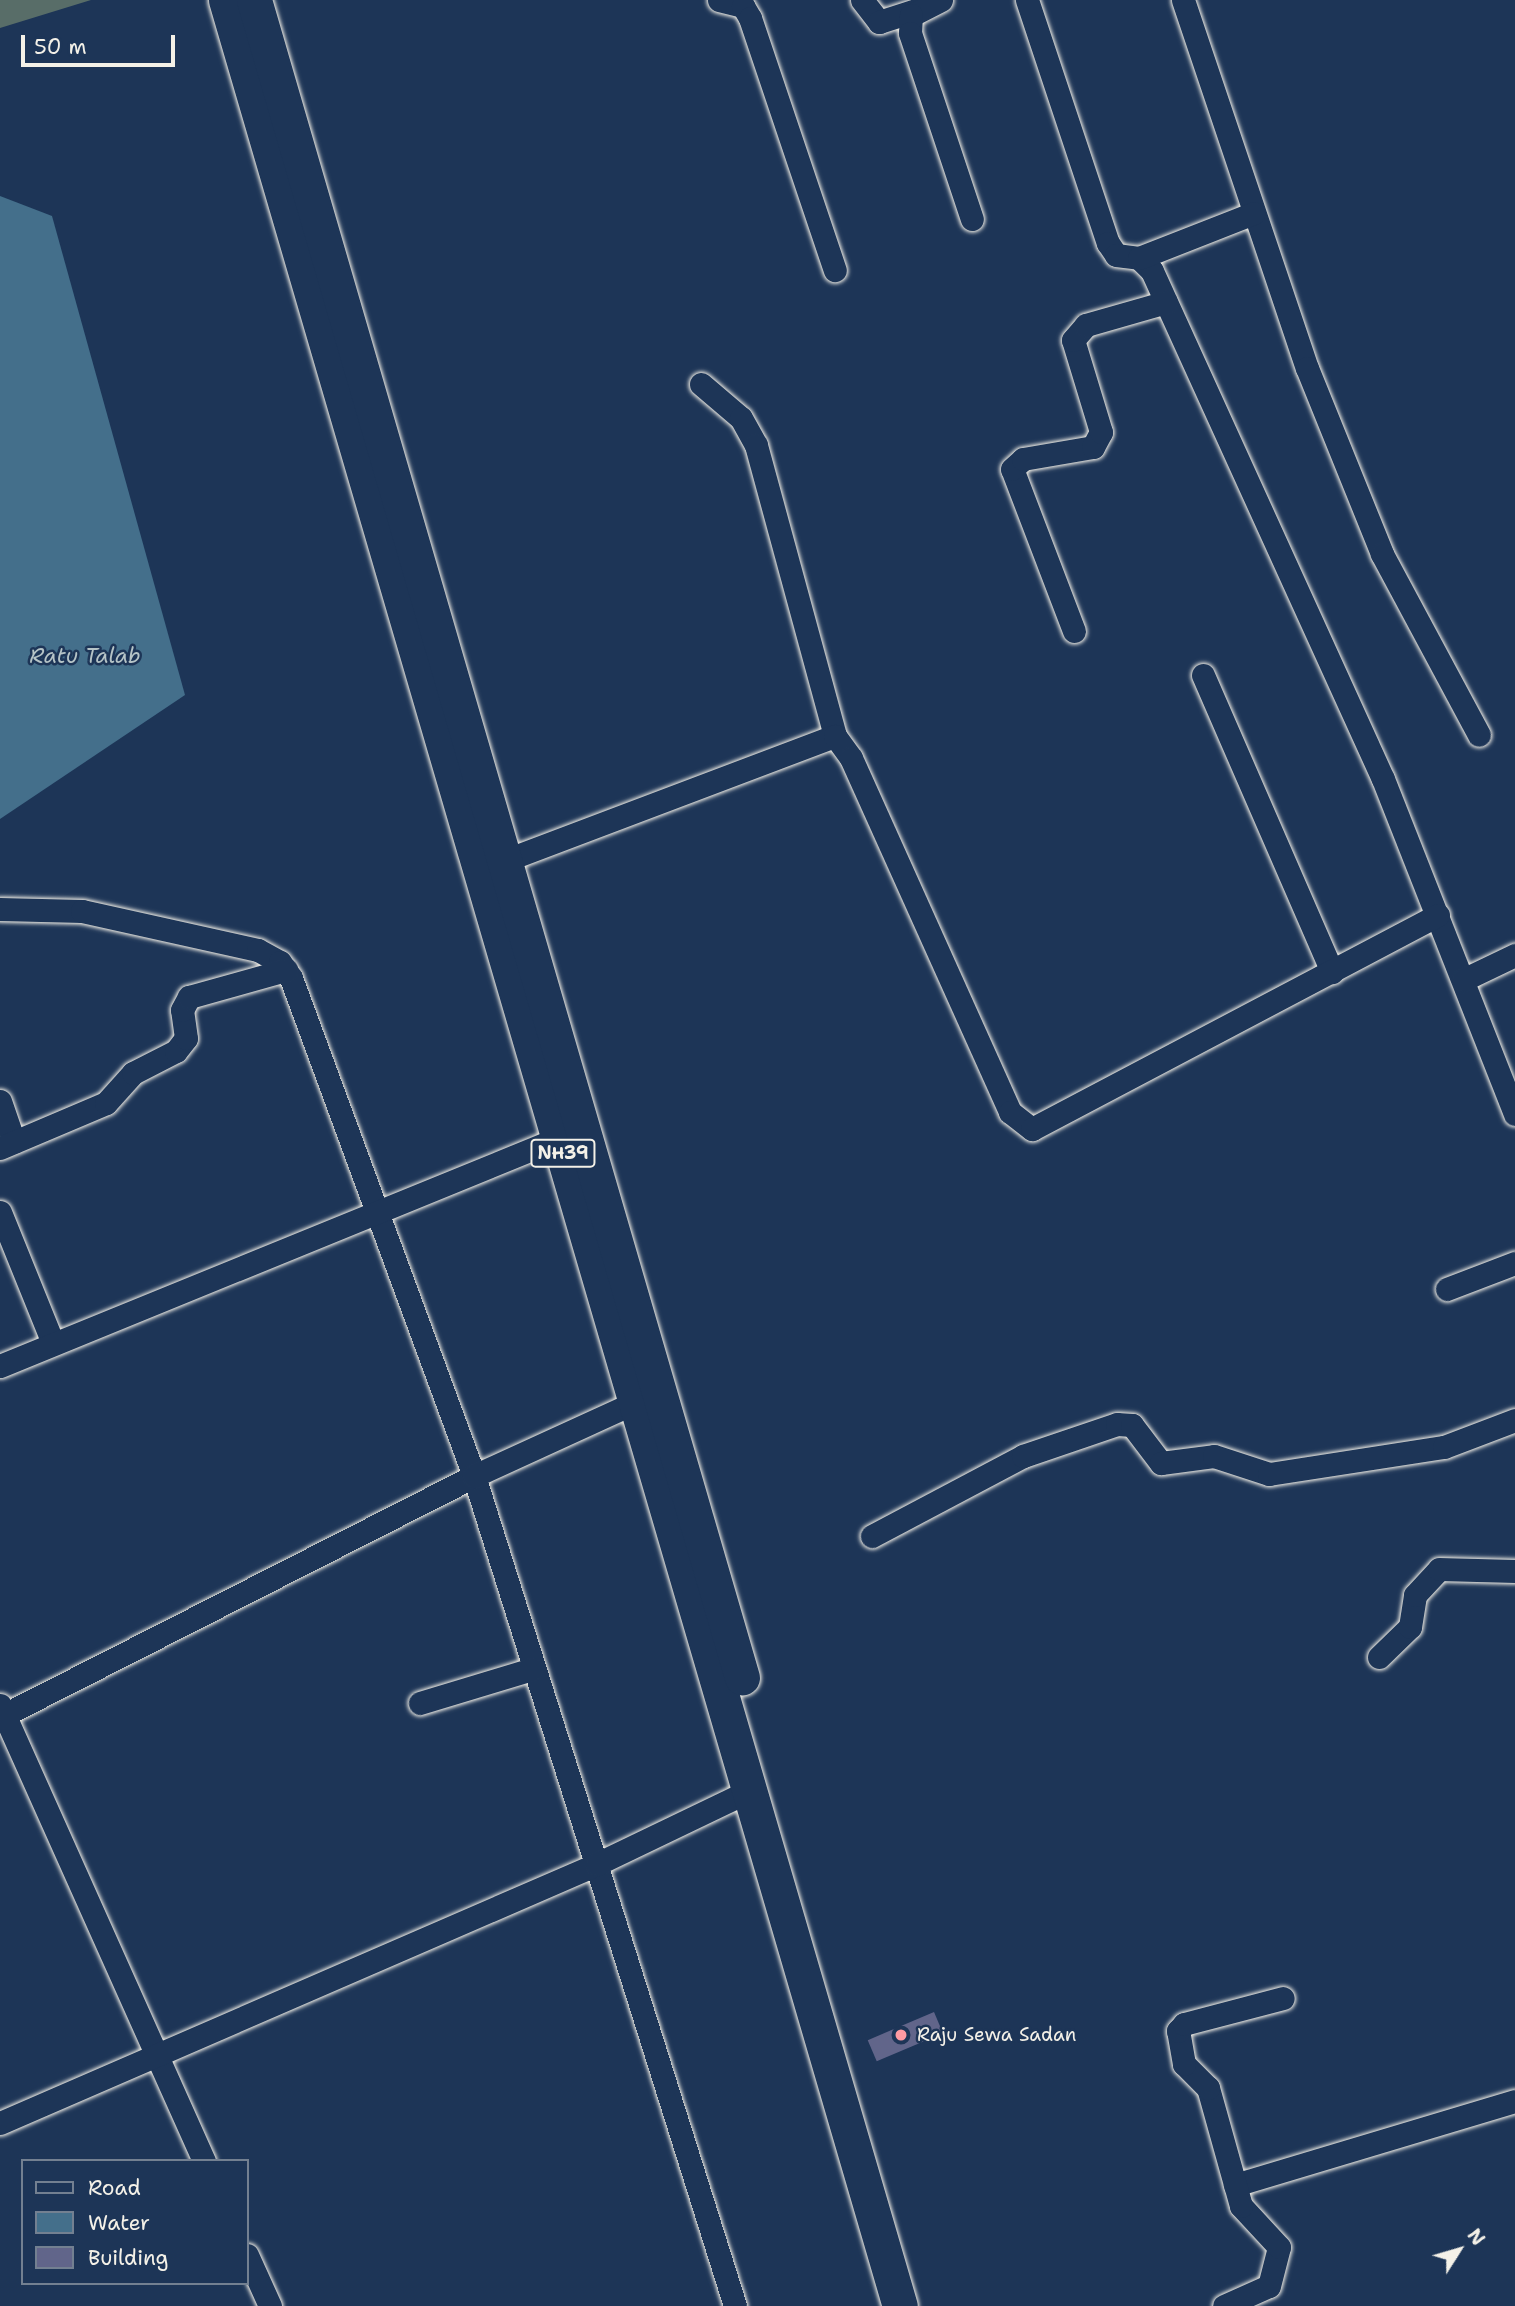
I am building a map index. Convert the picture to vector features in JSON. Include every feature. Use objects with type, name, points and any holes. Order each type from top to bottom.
[{"type":"highway","name":"NH39","points":[[226,0],[900,2306]]},
{"type":"highway","name":"NH39","points":[[254,0],[501,862],[923,2306]]},
{"type":"street","points":[[719,0],[743,6],[750,18],[835,270]]},
{"type":"street","points":[[862,0],[873,20],[910,7],[942,0]]},
{"type":"street","points":[[1027,0],[1108,243],[1116,255],[1139,258],[1254,213]]},
{"type":"street","points":[[1183,0],[1254,213],[1382,554],[1479,735]]},
{"type":"street","points":[[910,7],[910,33],[972,219]]},
{"type":"street","points":[[1139,258],[1166,302],[1294,576],[1438,915],[1515,1114]]},
{"type":"street","points":[[1074,631],[1012,469],[1023,459],[1093,447],[1101,432],[1073,340],[1086,325],[1166,302]]},
{"type":"street","points":[[701,384],[741,418],[756,445],[835,736],[851,758],[1010,1112],[1024,1127],[1042,1125],[1155,1069],[1438,915]]},
{"type":"street","points":[[1203,675],[1332,972]]},
{"type":"street","points":[[501,862],[835,736]]},
{"type":"street","points":[[0,909],[82,911],[258,950],[286,970],[379,1209],[474,1476],[532,1669],[597,1864],[735,2306]]},
{"type":"street","points":[[1463,980],[1515,956]]},
{"type":"street","points":[[0,1101],[7,1145],[106,1103],[142,1065],[176,1051],[186,1038],[182,1010],[189,996],[286,970]]},
{"type":"street","points":[[0,1366],[379,1209],[559,1138]]},
{"type":"street","points":[[0,1212],[53,1343]]},
{"type":"street","points":[[1447,1289],[1515,1264]]},
{"type":"street","points":[[203,2159],[2,1712],[474,1476],[636,1402]]},
{"type":"street","points":[[872,1536],[1023,1456],[1117,1424],[1132,1425],[1161,1463],[1214,1456],[1269,1474],[1444,1447],[1515,1420]]},
{"type":"street","points":[[1379,1657],[1410,1627],[1415,1595],[1440,1569],[1515,1571]]},
{"type":"street","points":[[420,1703],[532,1669]]},
{"type":"street","points":[[0,2123],[597,1864],[751,1790]]},
{"type":"street","points":[[1224,2306],[1262,2293],[1279,2258],[1279,2247],[1241,2206],[1208,2088],[1184,2064],[1178,2031],[1184,2024],[1283,1998]]},
{"type":"street","points":[[1235,2185],[1515,2101]]},
{"type":"street","points":[[248,2257],[270,2306]]},
{"type":"green space","points":[[0,0],[91,0],[0,28]]},
{"type":"water","name":"Ratu Talab","points":[[0,196],[52,216],[185,695],[0,819]]},
{"type":"building","points":[[934,2012],[943,2033],[877,2061],[868,2040]]},
{"type":"place","name":"Raju Sewa Sadan","points":[[901,2035]]}]
